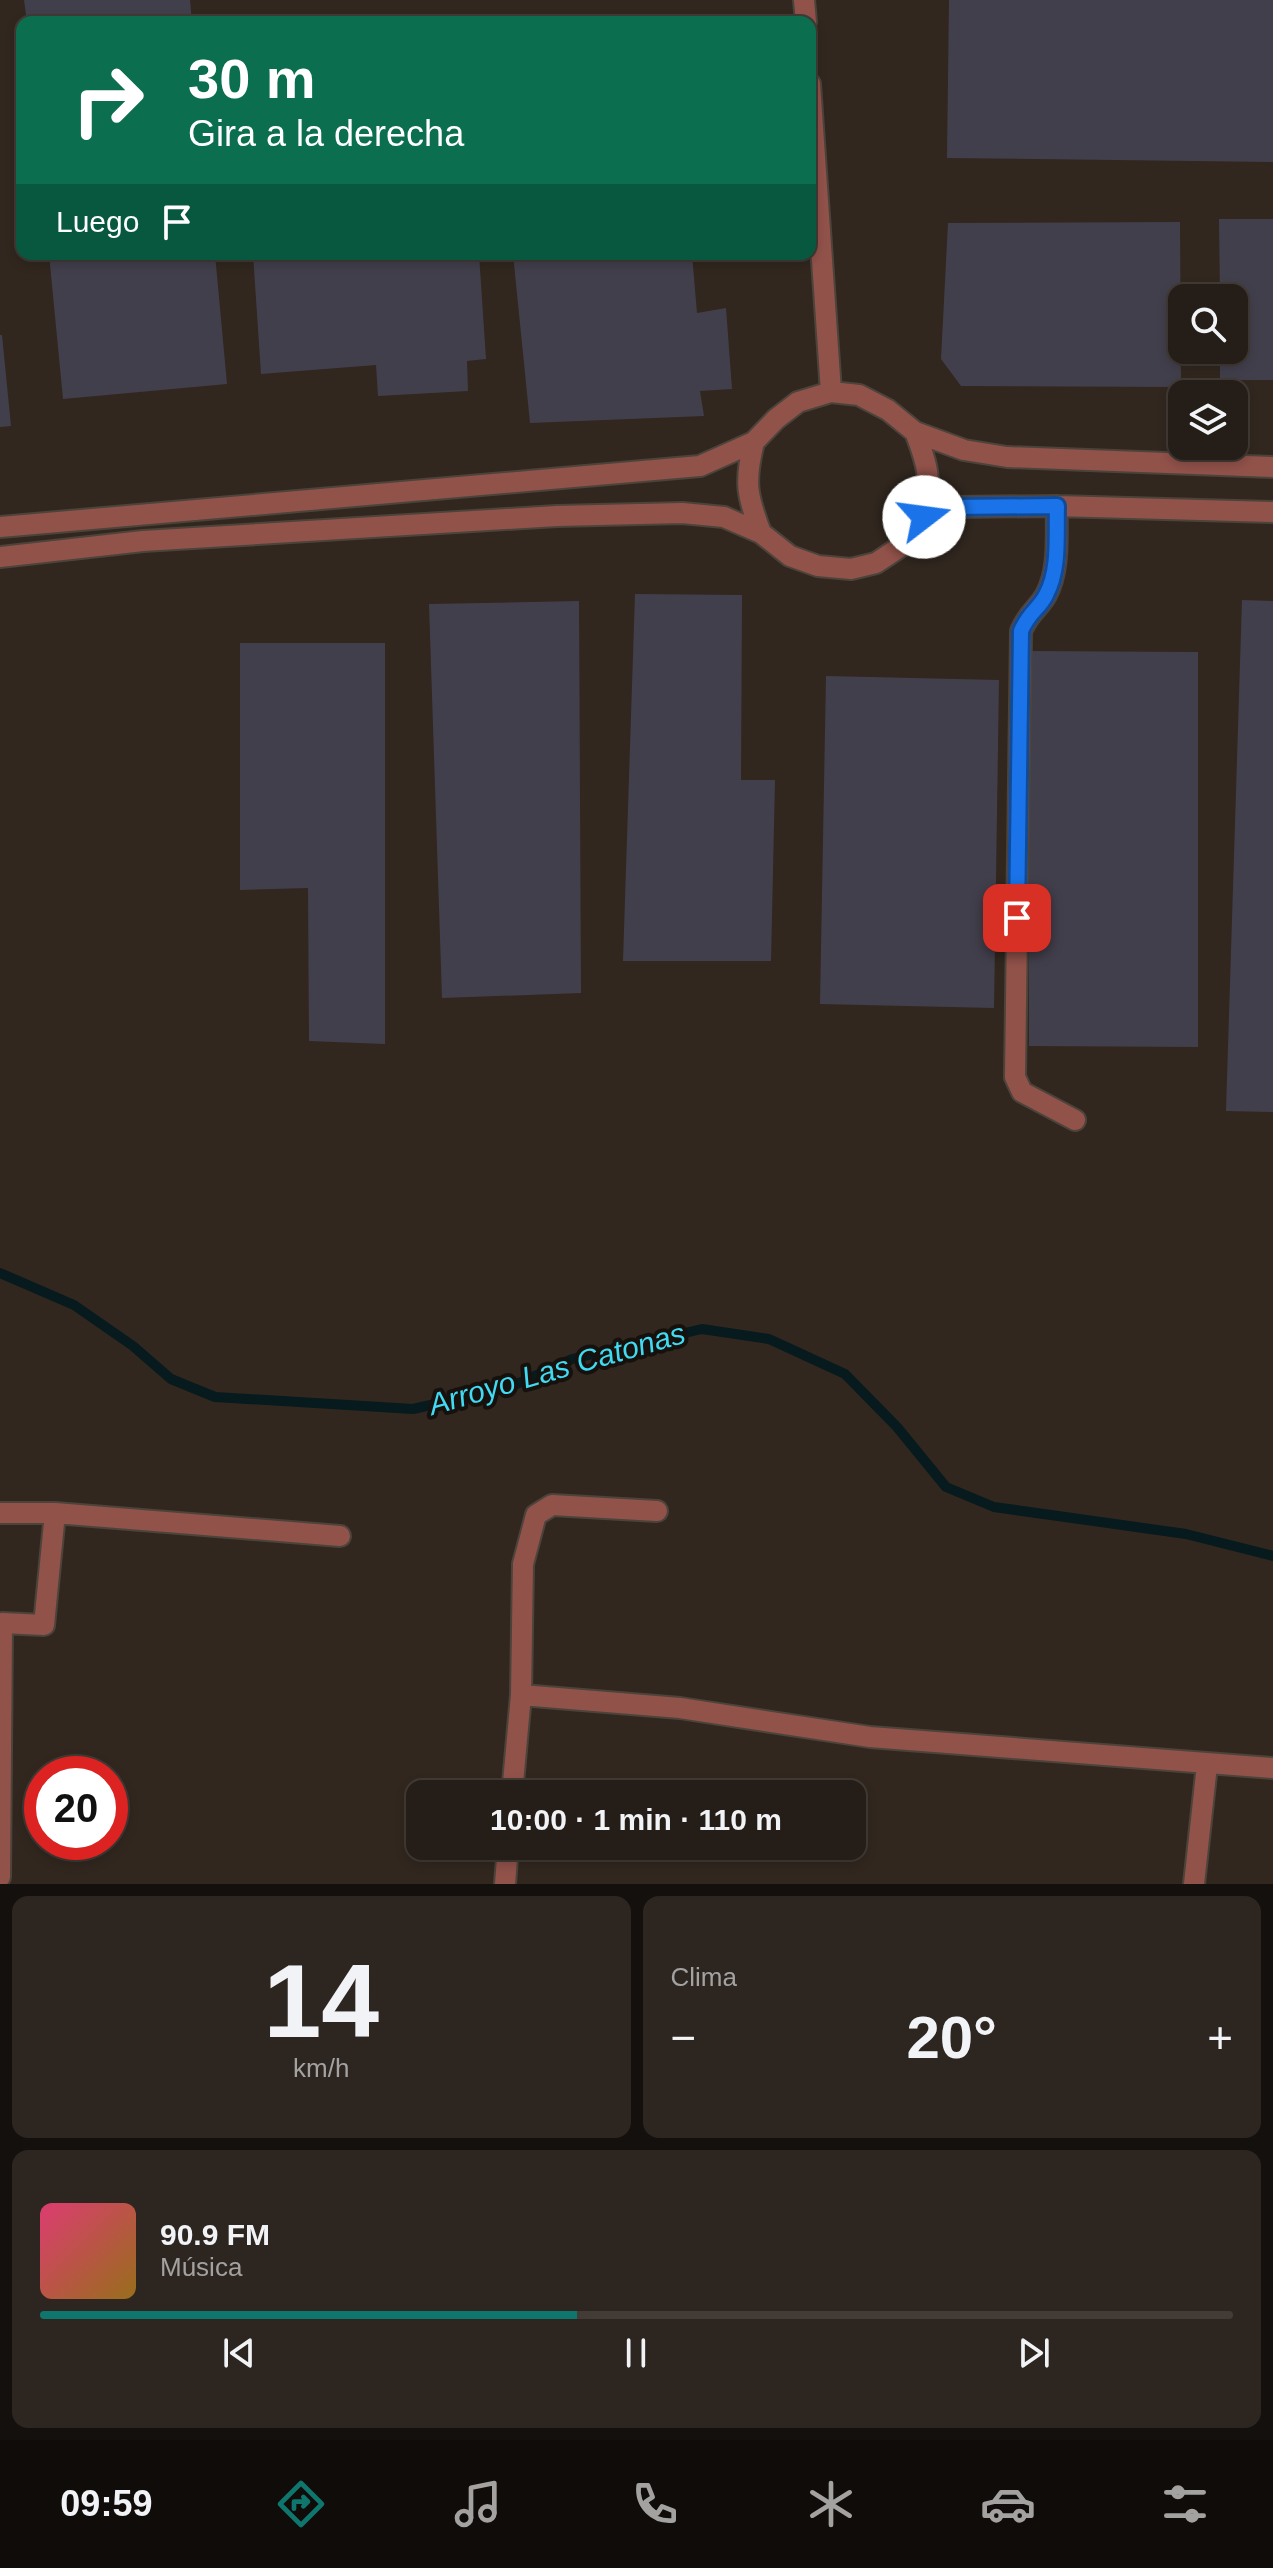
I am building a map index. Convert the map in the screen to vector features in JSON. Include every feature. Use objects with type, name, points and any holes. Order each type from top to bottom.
[{"type":"street","points":[[816,172],[831,392]]},
{"type":"street","points":[[0,527],[700,466],[754,442],[798,402],[831,392],[859,395],[888,410],[915,432],[964,450],[1007,457],[1273,467]]},
{"type":"street","points":[[0,557],[143,541],[557,516],[696,514],[724,517],[761,533],[790,556],[818,566],[851,569],[876,563],[900,547],[924,517],[929,490],[928,466],[915,432]]},
{"type":"street","points":[[754,442],[748,467],[748,498],[761,533]]},
{"type":"street","points":[[924,517],[952,507],[1057,506],[1273,512]]},
{"type":"street","points":[[1057,506],[1055,575],[1045,598],[1027,615],[1021,631],[1015,1077],[1022,1092],[1075,1120]]},
{"type":"street","points":[[513,1780],[521,1695],[523,1564],[536,1515],[552,1505],[657,1511]]},
{"type":"street","points":[[0,1513],[55,1513],[340,1536]]},
{"type":"street","points":[[0,1877],[2,1623],[44,1625],[55,1513]]},
{"type":"street","points":[[521,1695],[680,1708],[870,1737],[1273,1768]]},
{"type":"street","points":[[1194,1884],[1207,1765]]},
{"type":"street","points":[[505,1884],[507,1860]]},
{"type":"building","points":[[24,0],[190,0],[191,16],[26,16]]},
{"type":"building","points":[[949,0],[1273,0],[1273,162],[947,158]]},
{"type":"building","points":[[1219,219],[1273,219],[1273,380],[1220,380],[1220,364],[1248,364],[1248,284],[1220,284]]},
{"type":"building","points":[[1180,222],[1180,284],[1168,284],[1168,364],[1181,364],[1181,380],[1168,380],[1168,387],[961,386],[941,359],[948,223]]},
{"type":"building","points":[[50,260],[216,260],[227,384],[63,399]]},
{"type":"building","points":[[253,260],[479,260],[486,359],[467,361],[468,391],[378,396],[376,365],[261,374]]},
{"type":"building","points":[[514,260],[693,260],[697,313],[726,308],[732,389],[700,391],[704,416],[530,423]]},
{"type":"building","points":[[0,335],[11,426],[0,427]]},
{"type":"building","points":[[635,594],[742,595],[741,780],[775,780],[771,961],[623,961]]},
{"type":"building","points":[[1242,600],[1273,601],[1273,1112],[1226,1111]]},
{"type":"building","points":[[579,601],[581,993],[442,998],[429,604]]},
{"type":"building","points":[[240,643],[385,643],[385,1044],[309,1041],[308,888],[240,890]]},
{"type":"building","points":[[1028,651],[1198,652],[1198,1047],[1029,1046]]},
{"type":"building","points":[[826,676],[999,680],[994,1008],[820,1004]]},
{"type":"waterway","name":"Arroyo Las Catonas","points":[[0,1273],[74,1305],[133,1346],[171,1379],[215,1397],[413,1409],[510,1387],[572,1359],[702,1329],[769,1339],[845,1374],[897,1427],[946,1487],[994,1507],[1186,1534],[1273,1556]]},
{"type":"route","points":[[924,517],[952,507],[1057,506],[1055,575],[1045,598],[1027,615],[1021,631],[1017,918]]}]
